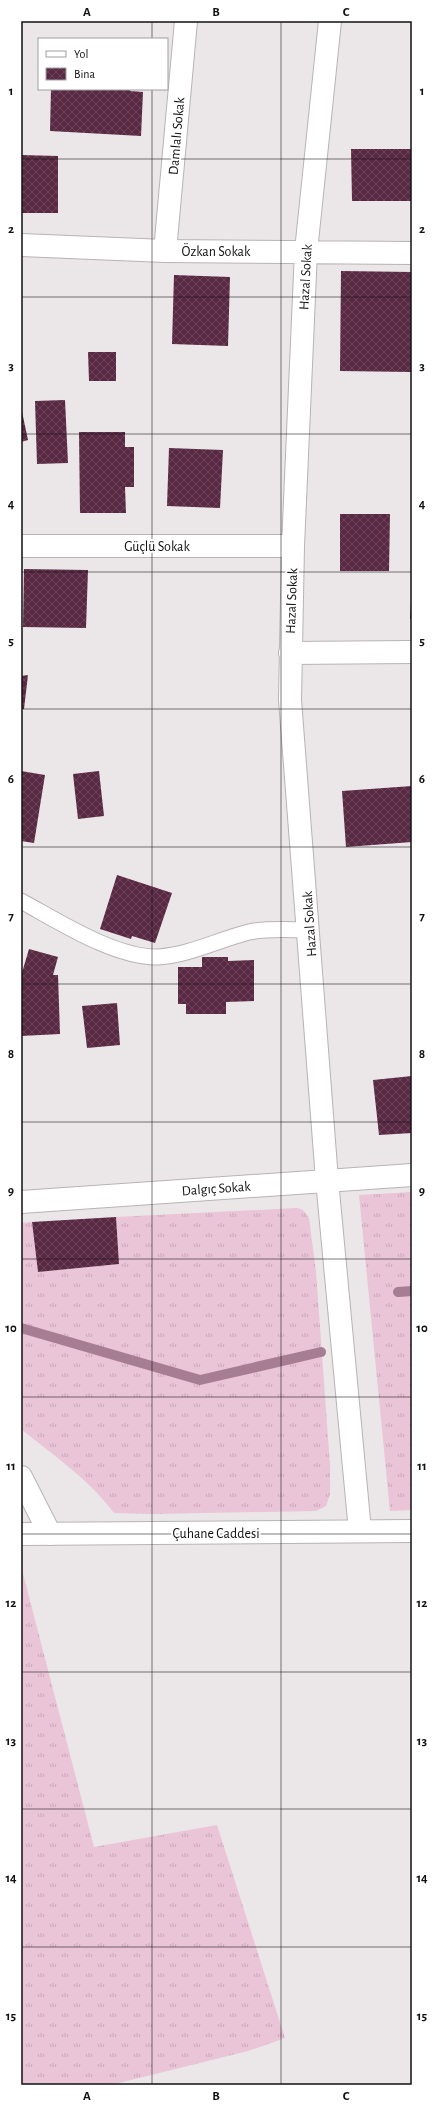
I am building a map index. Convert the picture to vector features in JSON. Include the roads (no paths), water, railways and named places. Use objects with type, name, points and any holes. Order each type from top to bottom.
[{"type":"street","name":"Damlalı Sokak","points":[[165,251],[186,21]]},
{"type":"street","name":"Hazal Sokak","points":[[330,21],[306,251],[293,546],[290,700],[309,930],[327,1180],[360,1531]]},
{"type":"street","name":"Özkan Sokak","points":[[21,245],[165,251],[412,253]]},
{"type":"street","name":"Güçlü Sokak","points":[[21,546],[293,546]]},
{"type":"street","points":[[290,653],[412,652]]},
{"type":"street","name":"Dalgıç Sokak","points":[[21,1202],[412,1175]]},
{"type":"street","points":[[21,1477],[50,1534]]},
{"type":"street","name":"Çuhane Caddesi","points":[[21,1534],[412,1531]]},
{"type":"lane","points":[[21,901],[82,934],[110,946],[145,956],[182,953],[249,932],[309,930]]},
{"type":"waterway","points":[[398,1292],[412,1291]]},
{"type":"waterway","points":[[21,1328],[200,1380],[321,1352]]}]
